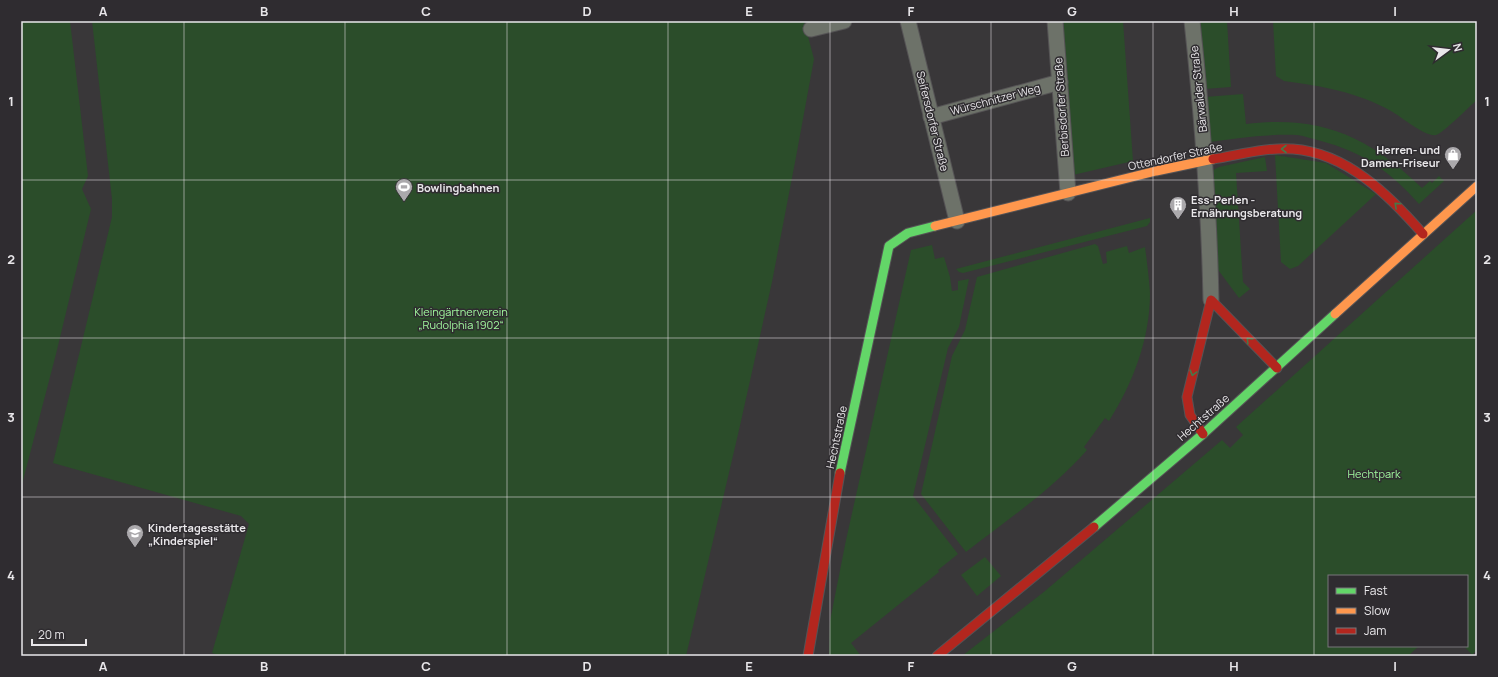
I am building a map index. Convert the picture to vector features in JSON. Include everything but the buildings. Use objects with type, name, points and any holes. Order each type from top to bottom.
[{"type":"street","points":[[811,29],[844,21]]},
{"type":"street","name":"Seifersdorfer Straße","points":[[908,21],[957,221]]},
{"type":"street","name":"Berbisdorfer Straße","points":[[1055,21],[1068,193]]},
{"type":"street","name":"Bärwalder Straße","points":[[1192,21],[1210,233],[1211,300],[1187,397],[1190,416],[1203,434]]},
{"type":"street","name":"Würschnitzer Weg","points":[[931,117],[1060,82]]},
{"type":"street","name":"Ottendorfer Straße","points":[[908,234],[1205,160],[1264,150],[1285,149],[1316,153],[1348,167],[1375,185],[1401,208],[1423,234]]},
{"type":"street","name":"Hechtstraße","points":[[937,656],[1040,572],[1203,434],[1477,186]]},
{"type":"street","name":"Hechtstraße","points":[[808,656],[821,568],[889,246],[908,234]]},
{"type":"street","points":[[1211,300],[1277,368]]},
{"type":"green space","points":[[21,21],[70,21],[88,176],[82,189],[91,209],[56,354],[21,488]]},
{"type":"green space","name":"Kleingärtnerverein „Rudolphia 1902“","points":[[92,21],[804,21],[814,59],[796,157],[772,282],[686,656],[221,656],[212,653],[249,524],[241,516],[53,463],[112,217],[112,199]]},
{"type":"green space","points":[[1063,21],[1123,21],[1133,161],[1073,175]]},
{"type":"green space","points":[[1198,21],[1227,21],[1231,87],[1204,89]]},
{"type":"green space","points":[[1273,21],[1477,21],[1477,100],[1444,130],[1436,135],[1431,135],[1420,130],[1378,104],[1352,94],[1312,85],[1284,81],[1276,76]]},
{"type":"green space","points":[[1243,94],[1246,124],[1273,122],[1298,123],[1342,133],[1382,155],[1422,188],[1430,181],[1432,183],[1439,176],[1444,181],[1419,204],[1398,182],[1363,157],[1321,141],[1300,135],[1275,135],[1209,142],[1205,97]]},
{"type":"green space","points":[[1275,155],[1326,163],[1376,194],[1298,266],[1290,269],[1281,262]]},
{"type":"green space","points":[[1265,157],[1267,171],[1236,173],[1243,282],[1250,289],[1239,298],[1216,267],[1211,176],[1213,170],[1219,167]]},
{"type":"green space","name":"Hechtpark","points":[[1477,210],[1477,650],[1472,655],[1465,647],[1468,647],[1468,575],[1328,575],[1328,647],[1418,647],[1408,656],[962,656],[1045,591],[1222,440],[1230,448],[1243,435],[1236,427]]},
{"type":"green space","points":[[1150,218],[1150,222],[1147,226],[963,273],[956,269]]},
{"type":"green space","points":[[1095,244],[1098,246],[1103,264],[1107,263],[1106,252],[1127,246],[1129,253],[1145,247],[1150,293],[1149,310],[1143,344],[1133,376],[1109,421],[1105,418],[1084,447],[1087,450],[1074,464],[1045,491],[966,552],[921,494],[952,356],[965,330],[977,277]]},
{"type":"green space","points":[[932,245],[935,259],[944,257],[950,277],[952,291],[958,290],[958,281],[969,279],[959,327],[948,348],[913,496],[958,554],[938,570],[939,572],[851,643],[861,656],[829,656],[830,621],[846,540],[911,250]]},
{"type":"green space","points":[[985,557],[1001,576],[977,596],[961,575]]},
{"type":"traffic: fast","points":[[840,473],[889,246],[908,233],[935,226]]},
{"type":"traffic: fast","points":[[1094,527],[1203,434],[1335,314]]},
{"type":"traffic: slow","points":[[935,226],[1156,171],[1213,159]]},
{"type":"traffic: slow","points":[[1335,314],[1477,186]]},
{"type":"traffic: jam","points":[[1213,159],[1273,149],[1293,149],[1313,152],[1331,158],[1366,178],[1396,205],[1423,234]]},
{"type":"traffic: jam","points":[[1203,434],[1190,415],[1187,397],[1211,300],[1277,368]]},
{"type":"traffic: jam","points":[[808,656],[840,473]]},
{"type":"traffic: jam","points":[[937,656],[1094,527]]},
{"type":"place","name":"Herren- und Damen-Friseur","points":[[1453,170]]},
{"type":"place","name":"Bowlingbahnen","points":[[404,202]]},
{"type":"place","name":"Ess-Perlen - Ernährungsberatung","points":[[1178,220]]},
{"type":"place","name":"Kindertagesstätte „Kinderspiel“","points":[[135,548]]}]
